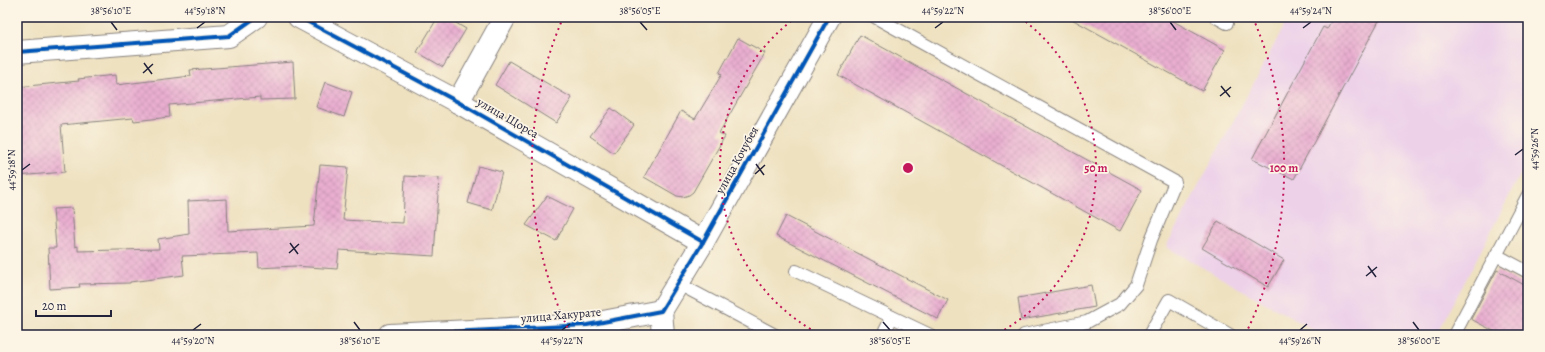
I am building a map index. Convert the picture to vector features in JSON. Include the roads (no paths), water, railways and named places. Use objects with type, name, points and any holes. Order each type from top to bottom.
[{"type":"street","points":[[17,52],[229,36],[256,17]]},
{"type":"street","name":"улица Щорса","points":[[299,17],[458,102],[703,242]]},
{"type":"street","points":[[458,102],[505,17]]},
{"type":"street","name":"улица Кочубея","points":[[661,311],[703,242],[829,17]]},
{"type":"street","points":[[661,311],[663,335]]},
{"type":"street","name":"улица Хакурате","points":[[390,335],[587,325],[661,311]]},
{"type":"lane","points":[[875,17],[1175,182],[1151,240],[1136,285],[1120,304],[1087,322],[1024,335]]},
{"type":"lane","points":[[1216,17],[1227,23]]},
{"type":"lane","points":[[1455,335],[1528,195]]},
{"type":"lane","points":[[1496,255],[1528,272]]},
{"type":"lane","points":[[796,271],[930,335]]},
{"type":"lane","points":[[677,283],[775,335]]},
{"type":"lane","points":[[1149,335],[1169,300],[1230,335]]},
{"type":"lane","points":[[883,335],[892,317]]}]
